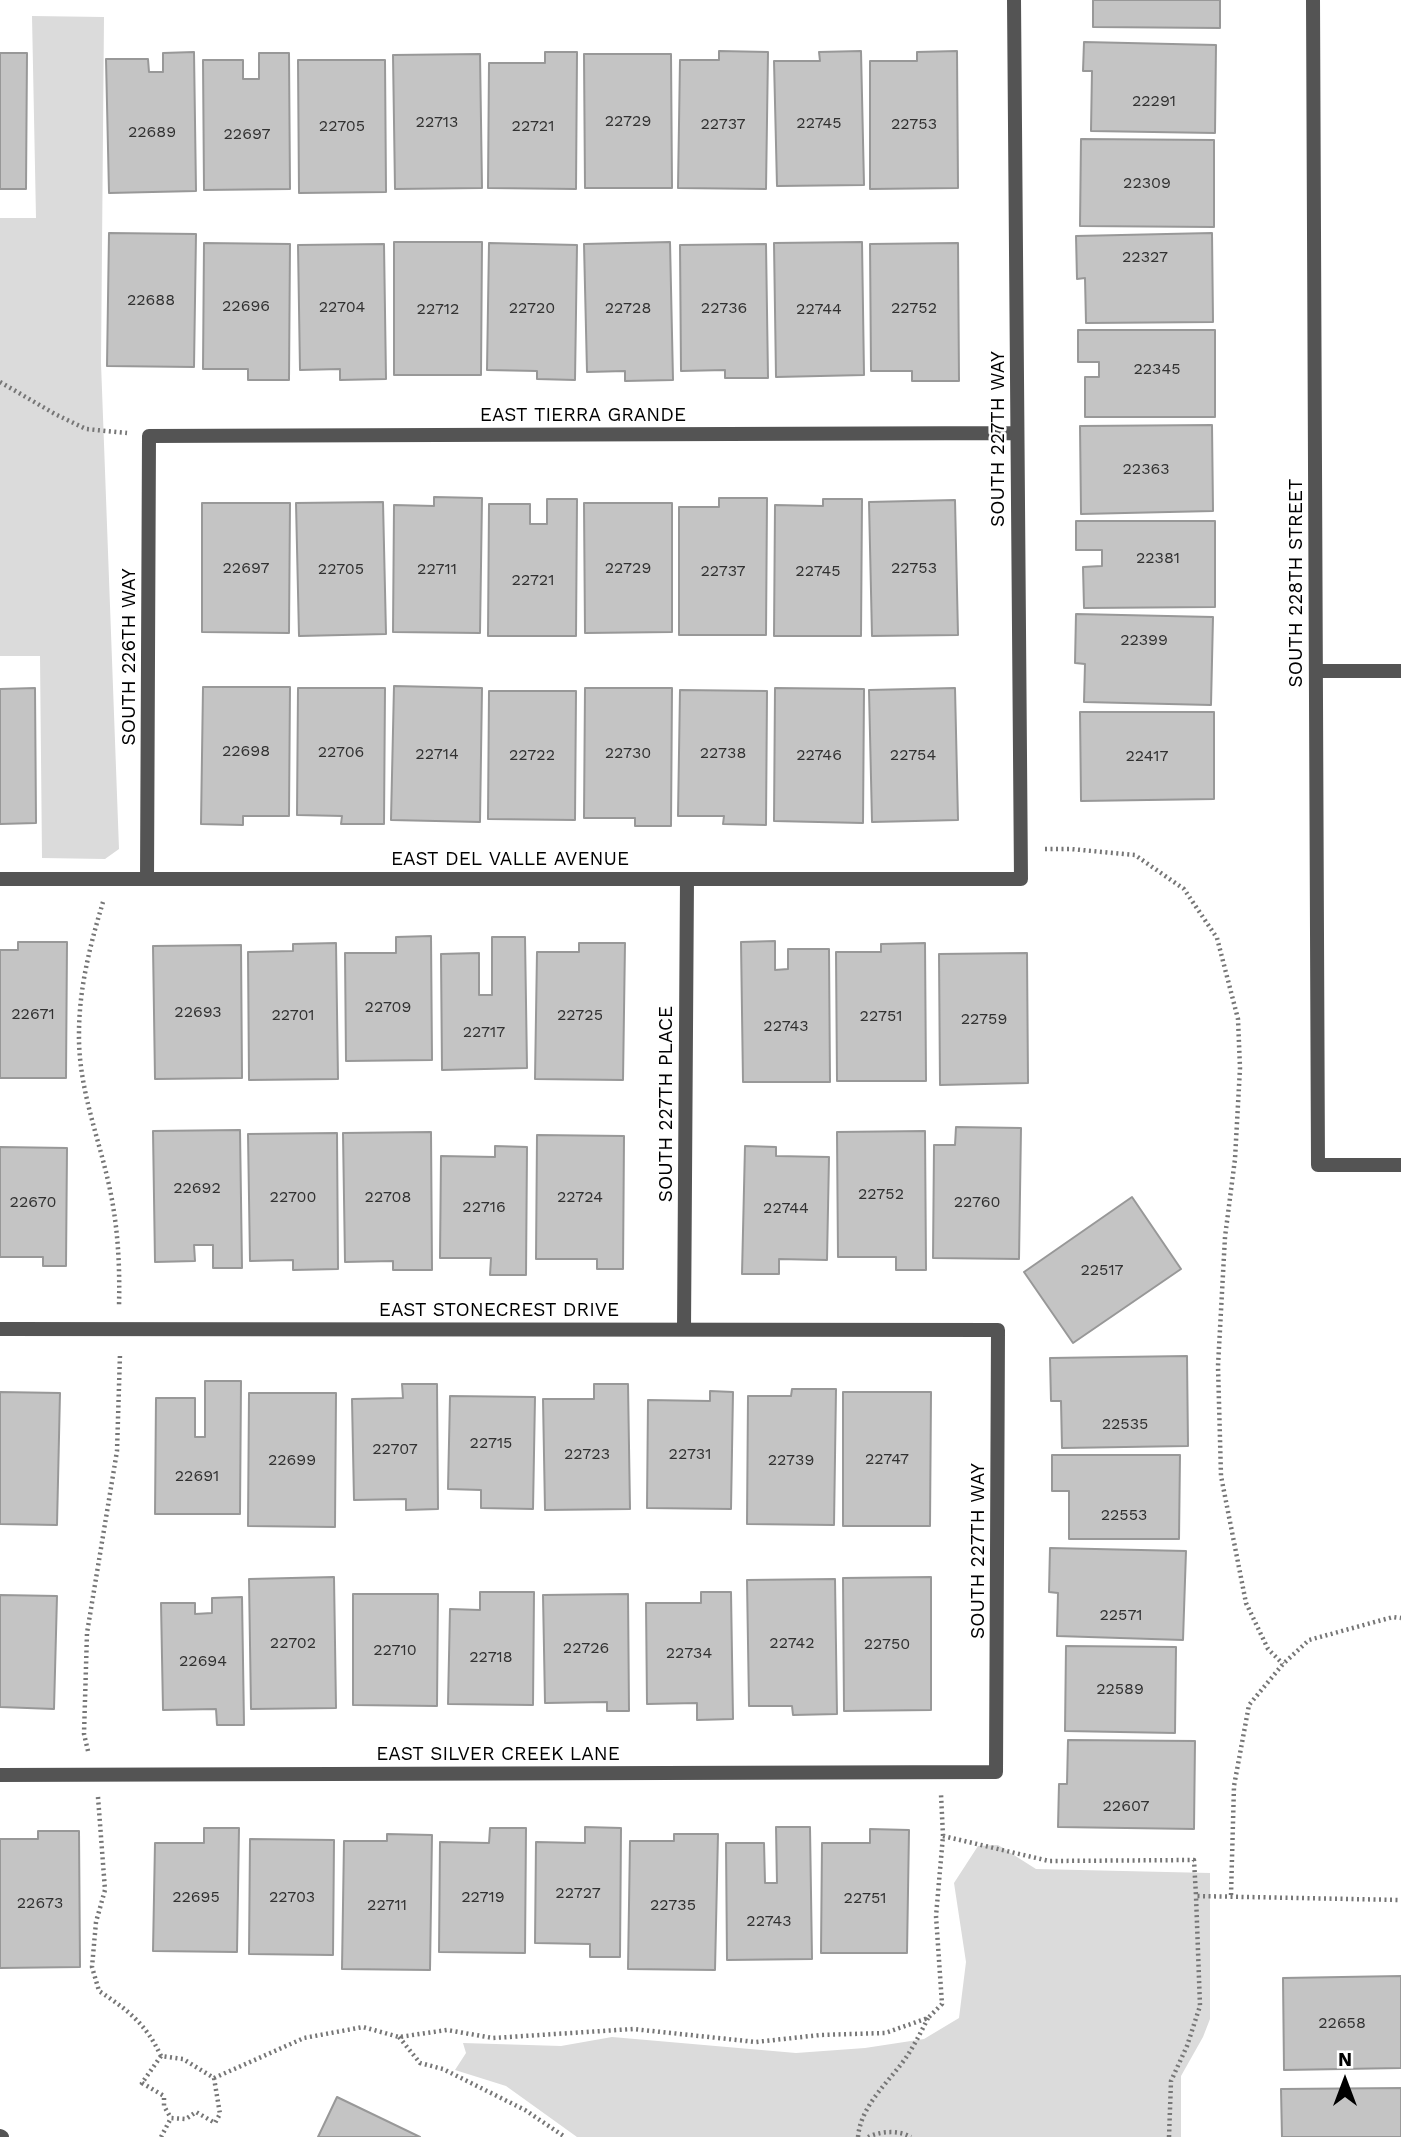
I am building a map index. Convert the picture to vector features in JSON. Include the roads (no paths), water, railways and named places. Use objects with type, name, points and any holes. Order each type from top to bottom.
[{"type":"street","name":"SOUTH 227TH WAY","points":[[1014,0],[1021,879]]},
{"type":"street","name":"SOUTH 228TH STREET","points":[[1313,0],[1318,1165],[1401,1165]]},
{"type":"street","name":"EAST TIERRA GRANDE","points":[[149,436],[1017,433]]},
{"type":"street","name":"SOUTH 226TH WAY","points":[[147,879],[149,436]]},
{"type":"street","points":[[1316,671],[1401,671]]},
{"type":"street","name":"EAST DEL VALLE AVENUE","points":[[0,879],[1021,879]]},
{"type":"street","name":"SOUTH 227TH PLACE","points":[[684,1329],[687,879]]},
{"type":"street","name":"EAST STONECREST DRIVE","points":[[0,1329],[998,1330]]},
{"type":"street","name":"SOUTH 227TH WAY","points":[[996,1772],[998,1330]]},
{"type":"street","name":"EAST SILVER CREEK LANE","points":[[0,1775],[996,1772]]}]
